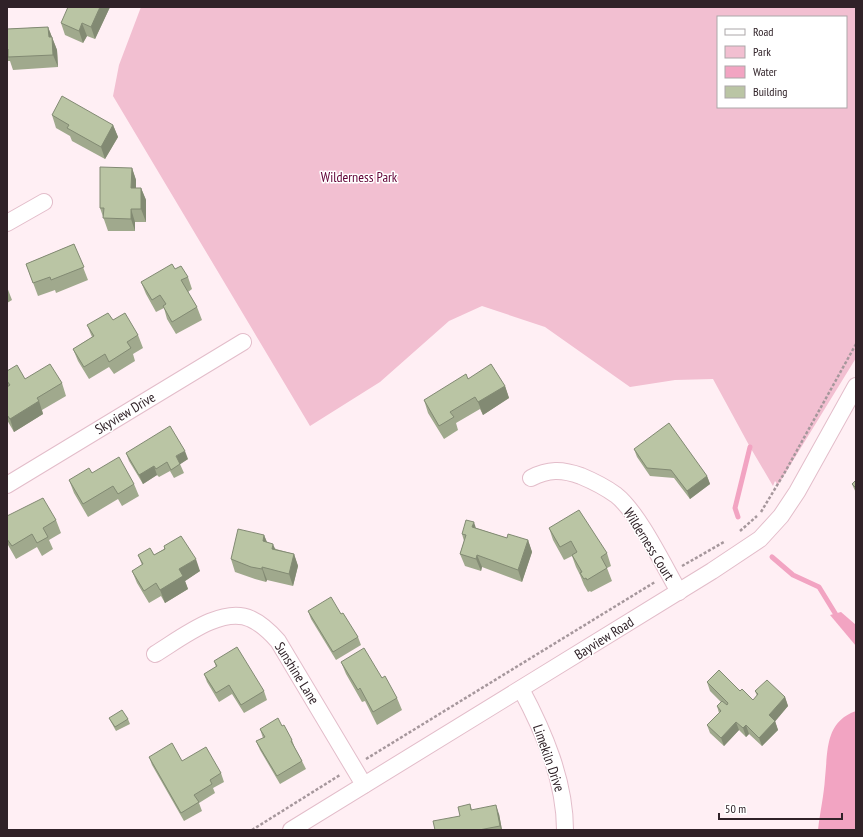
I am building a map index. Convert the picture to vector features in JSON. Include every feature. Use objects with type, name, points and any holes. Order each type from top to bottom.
[{"type":"street","points":[[7,223],[44,202]]},
{"type":"street","name":"Skyview Drive","points":[[7,485],[243,342]]},
{"type":"street","name":"Bayview Road","points":[[291,830],[750,547],[760,539],[781,516],[797,492],[856,386]]},
{"type":"street","name":"Wilderness Court","points":[[531,478],[542,472],[554,470],[568,472],[600,484],[617,495],[635,517],[679,592]]},
{"type":"street","name":"Sunshine Lane","points":[[155,654],[215,620],[238,616],[253,619],[265,627],[278,640],[364,785]]},
{"type":"street","name":"Limekiln Drive","points":[[521,689],[546,741],[564,805],[565,830]]},
{"type":"path","points":[[739,532],[760,512],[771,498],[856,344]]},
{"type":"path","points":[[252,830],[669,574],[727,540]]},
{"type":"green space","name":"Wilderness Park","points":[[141,7],[856,7],[856,358],[778,485],[775,481],[773,486],[713,379],[675,380],[630,387],[545,327],[482,306],[449,321],[380,382],[310,426],[113,96],[119,65]]},
{"type":"water","points":[[841,612],[856,625],[856,646],[830,615]]},
{"type":"water","points":[[856,711],[856,830],[818,830],[830,738],[838,722]]},
{"type":"building","points":[[68,7],[100,7],[91,27],[82,23],[79,31],[61,23]]},
{"type":"building","points":[[48,27],[49,37],[52,37],[53,55],[8,57],[7,29]]},
{"type":"building","points":[[62,96],[113,125],[101,147],[67,128],[69,125],[52,115]]},
{"type":"building","points":[[100,167],[132,168],[131,188],[141,188],[141,209],[131,209],[131,219],[103,218],[104,208],[100,208]]},
{"type":"building","points":[[74,244],[84,267],[51,280],[50,277],[33,283],[26,264]]},
{"type":"building","points":[[172,264],[175,269],[181,266],[188,277],[181,280],[197,307],[172,322],[163,306],[166,304],[160,295],[152,300],[141,282]]},
{"type":"building","points":[[108,313],[113,320],[125,313],[138,335],[127,342],[131,348],[109,362],[105,354],[84,367],[73,349],[94,336],[87,325]]},
{"type":"building","points":[[50,364],[62,383],[37,398],[39,401],[10,419],[7,415],[7,387],[10,385],[7,381],[7,371],[17,365],[25,379]]},
{"type":"building","points":[[491,364],[505,386],[478,402],[475,397],[450,412],[454,417],[439,426],[424,400],[466,374],[468,379]]},
{"type":"building","points":[[669,423],[707,476],[687,491],[671,470],[647,468],[634,449]]},
{"type":"building","points":[[170,426],[185,451],[176,456],[180,464],[171,470],[167,462],[156,469],[154,466],[139,475],[126,453]]},
{"type":"building","points":[[119,457],[134,484],[118,494],[113,486],[83,504],[69,480],[89,468],[92,473]]},
{"type":"building","points":[[856,480],[856,488],[852,484]]},
{"type":"building","points":[[43,498],[56,520],[43,528],[48,537],[37,543],[32,534],[12,546],[7,539],[7,516]]},
{"type":"building","points":[[579,510],[607,553],[601,557],[607,568],[587,580],[586,578],[584,579],[580,573],[582,572],[572,555],[577,552],[571,541],[560,547],[549,528]]},
{"type":"building","points":[[466,520],[474,522],[472,527],[507,538],[508,534],[528,540],[518,570],[477,555],[476,559],[460,554],[466,535],[462,534]]},
{"type":"building","points":[[238,529],[264,535],[263,541],[273,544],[272,549],[294,554],[289,574],[262,567],[262,569],[251,567],[231,559]]},
{"type":"building","points":[[181,536],[196,559],[179,569],[183,576],[160,590],[156,583],[144,591],[132,571],[143,564],[138,555],[150,548],[154,555],[165,549],[164,546]]},
{"type":"building","points":[[331,597],[341,614],[343,613],[358,637],[333,652],[308,611]]},
{"type":"building","points":[[237,647],[264,691],[241,705],[229,685],[216,693],[204,674],[217,666],[214,661]]},
{"type":"building","points":[[364,648],[382,678],[385,676],[397,698],[373,712],[360,688],[358,690],[341,662]]},
{"type":"building","points":[[719,670],[740,691],[742,689],[753,700],[758,694],[755,691],[767,680],[785,697],[769,715],[775,721],[759,738],[746,725],[743,728],[736,722],[721,738],[707,725],[721,711],[717,706],[722,701],[727,705],[728,703],[707,682]]},
{"type":"building","points":[[122,710],[128,719],[115,727],[109,718]]},
{"type":"building","points":[[278,718],[282,726],[284,725],[302,761],[277,776],[256,741],[265,737],[260,729]]},
{"type":"building","points":[[172,743],[182,761],[206,747],[221,773],[210,780],[212,784],[194,795],[199,802],[181,813],[149,757]]},
{"type":"building","points":[[470,804],[471,810],[496,805],[500,826],[479,830],[435,830],[433,821],[460,816],[458,807]]},
{"type":"waterway","points":[[738,517],[735,508],[750,447]]},
{"type":"waterway","points":[[772,557],[793,575],[819,587],[838,618]]}]
